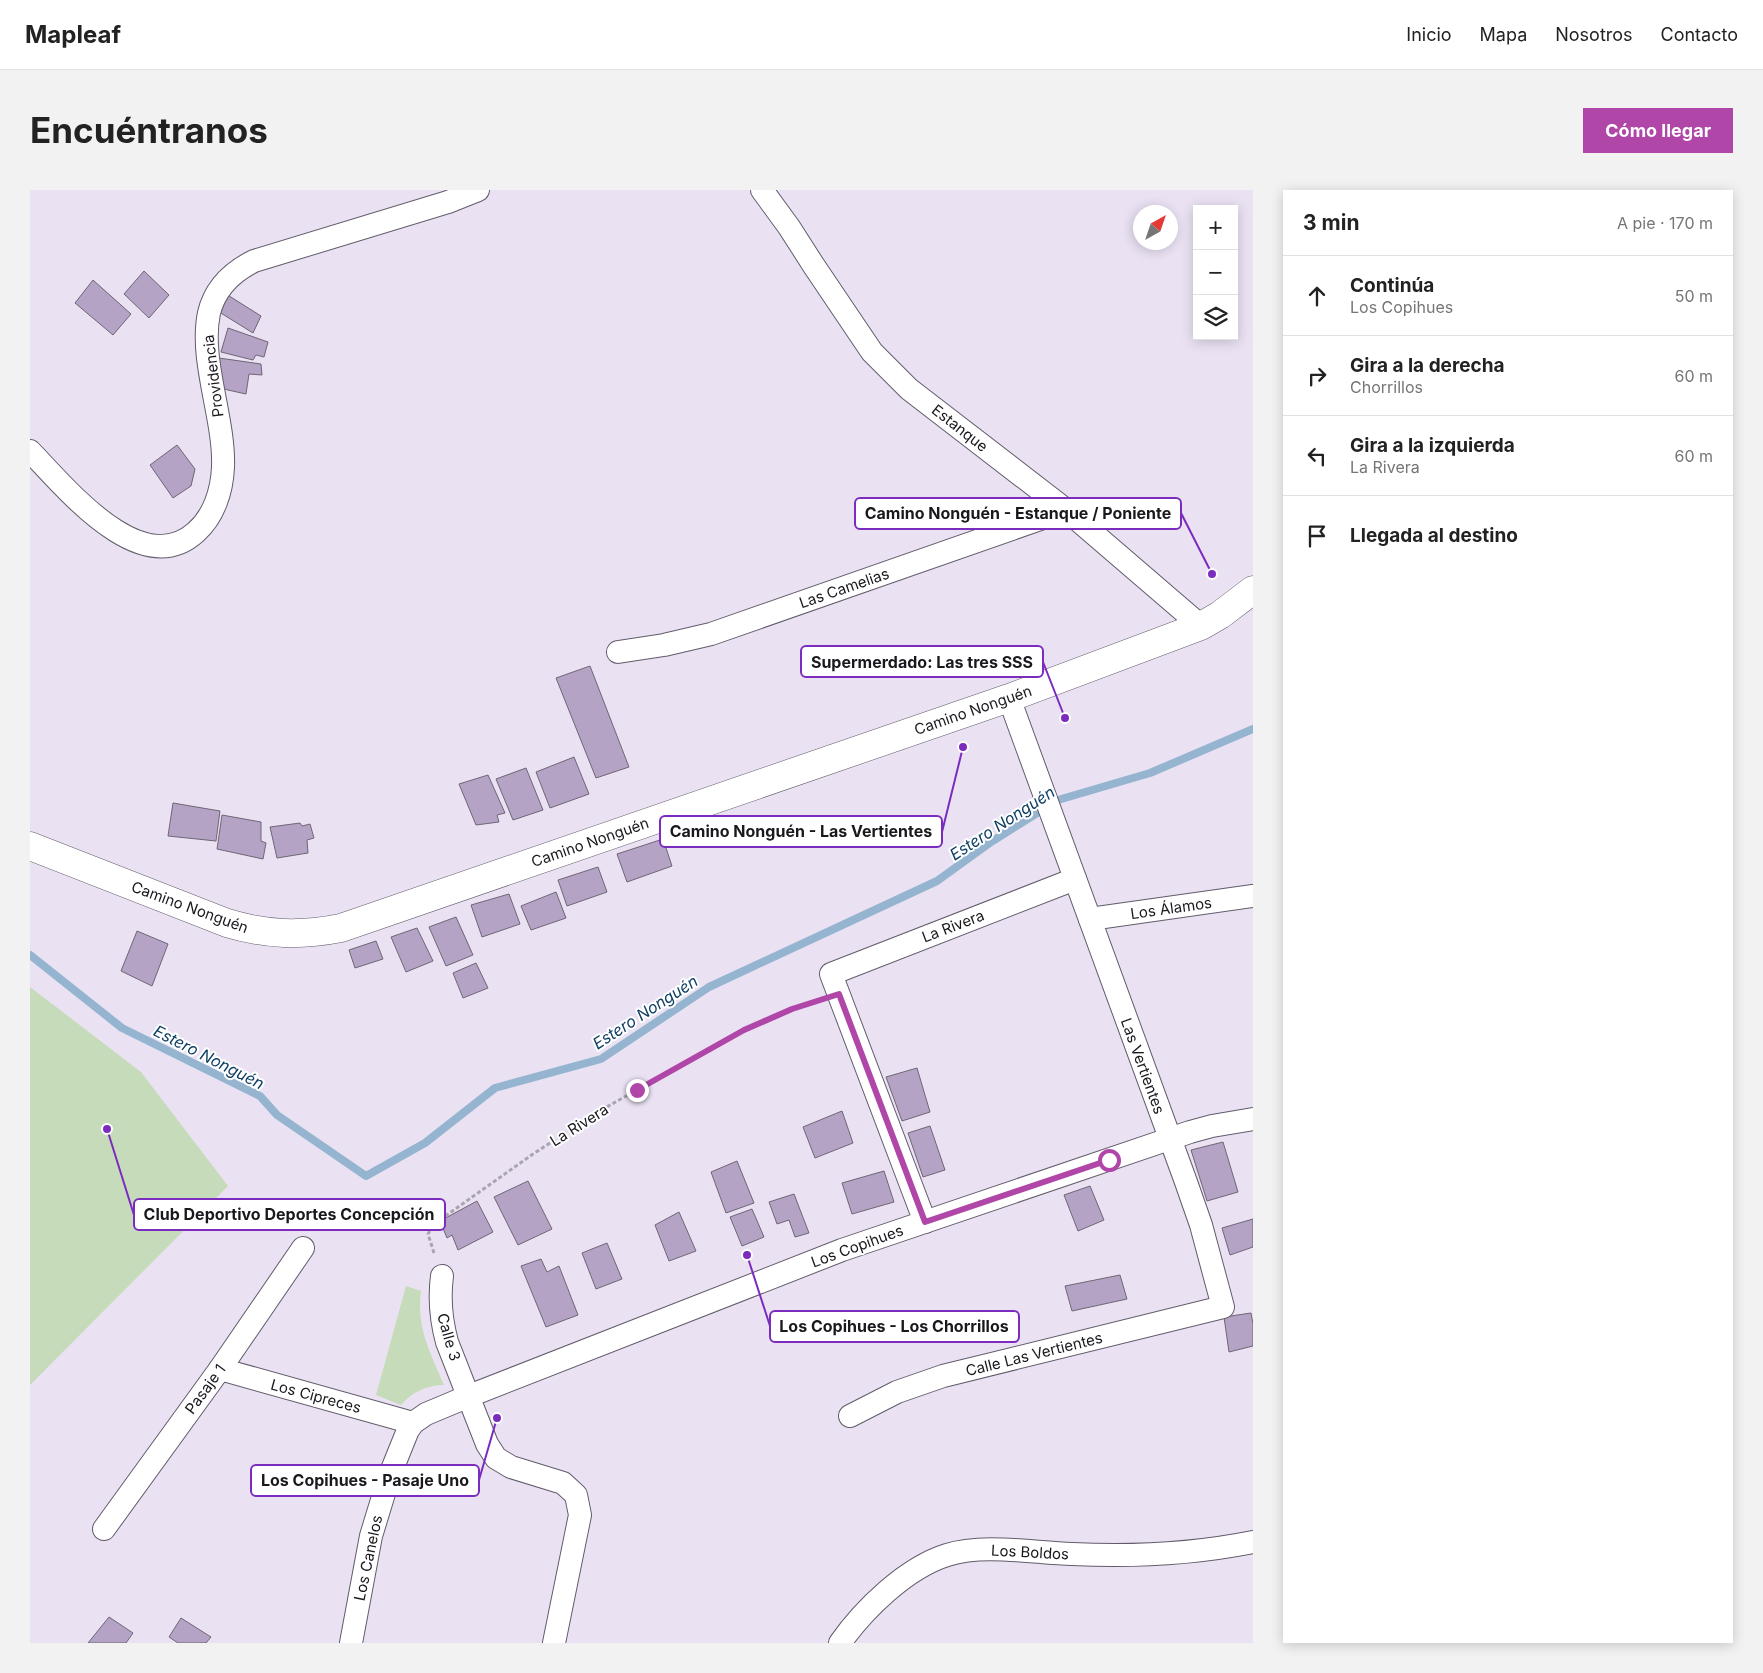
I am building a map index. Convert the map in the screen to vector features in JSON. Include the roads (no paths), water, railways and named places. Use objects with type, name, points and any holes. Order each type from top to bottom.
[{"type":"main road","name":"Camino Nonguén","points":[[30,846],[240,927],[268,933],[315,933],[349,925],[1009,698],[1201,626],[1220,615],[1253,590]]},
{"type":"street","name":"Providencia","points":[[30,451],[80,503],[118,531],[142,544],[168,546],[195,534],[206,523],[215,506],[223,468],[223,448],[208,350],[208,329],[212,306],[222,285],[231,275],[254,261],[448,202],[478,190]]},
{"type":"street","name":"Estanque","points":[[762,190],[789,227],[860,334],[887,368],[909,389],[1066,510],[1201,626]]},
{"type":"street","name":"Las Camelias","points":[[618,652],[664,645],[711,634],[1066,510]]},
{"type":"street","name":"Las Vertientes","points":[[1009,698],[1201,1225],[1223,1307]]},
{"type":"street","name":"La Rivera","points":[[925,1222],[835,984],[1075,878]]},
{"type":"street","name":"Los Álamos","points":[[1090,919],[1253,896]]},
{"type":"street","name":"Los Copihues","points":[[469,1396],[842,1250],[1169,1139],[1212,1126],[1253,1119]]},
{"type":"street","name":"Pasaje 1","points":[[104,1529],[220,1369],[303,1248]]},
{"type":"street","name":"Calle 3","points":[[442,1276],[440,1293],[443,1326],[487,1444],[496,1458],[511,1467],[563,1483],[576,1495],[580,1514],[554,1643]]},
{"type":"street","name":"Calle Las Vertientes","points":[[850,1416],[897,1392],[943,1376],[1223,1307]]},
{"type":"street","name":"Los Cipreces","points":[[220,1369],[413,1422]]},
{"type":"street","points":[[413,1422],[426,1414],[469,1396]]},
{"type":"street","name":"Los Canelos","points":[[351,1643],[371,1536],[380,1504],[404,1439],[413,1422]]},
{"type":"street","name":"Los Boldos","points":[[840,1643],[865,1613],[891,1589],[933,1561],[961,1551],[977,1549],[1070,1554],[1150,1554],[1222,1548],[1253,1542]]},
{"type":"waterway","name":"Estero Nonguén","points":[[30,955],[122,1028],[260,1096],[277,1115],[366,1176],[425,1143],[495,1088],[601,1059],[709,987],[937,881],[991,842],[1058,800],[1150,773],[1253,729]]},
{"type":"place","name":"Camino Nonguén - Estanque / Poniente","points":[[1212,574]]},
{"type":"place","name":"Supermerdado: Las tres SSS","points":[[1065,718]]},
{"type":"place","name":"Camino Nonguén - Las Vertientes","points":[[963,747]]},
{"type":"place","name":"Club Deportivo Deportes Concepción","points":[[107,1129]]},
{"type":"place","name":"Los Copihues - Los Chorrillos","points":[[747,1255]]},
{"type":"place","name":"Los Copihues - Pasaje Uno","points":[[497,1418]]}]
